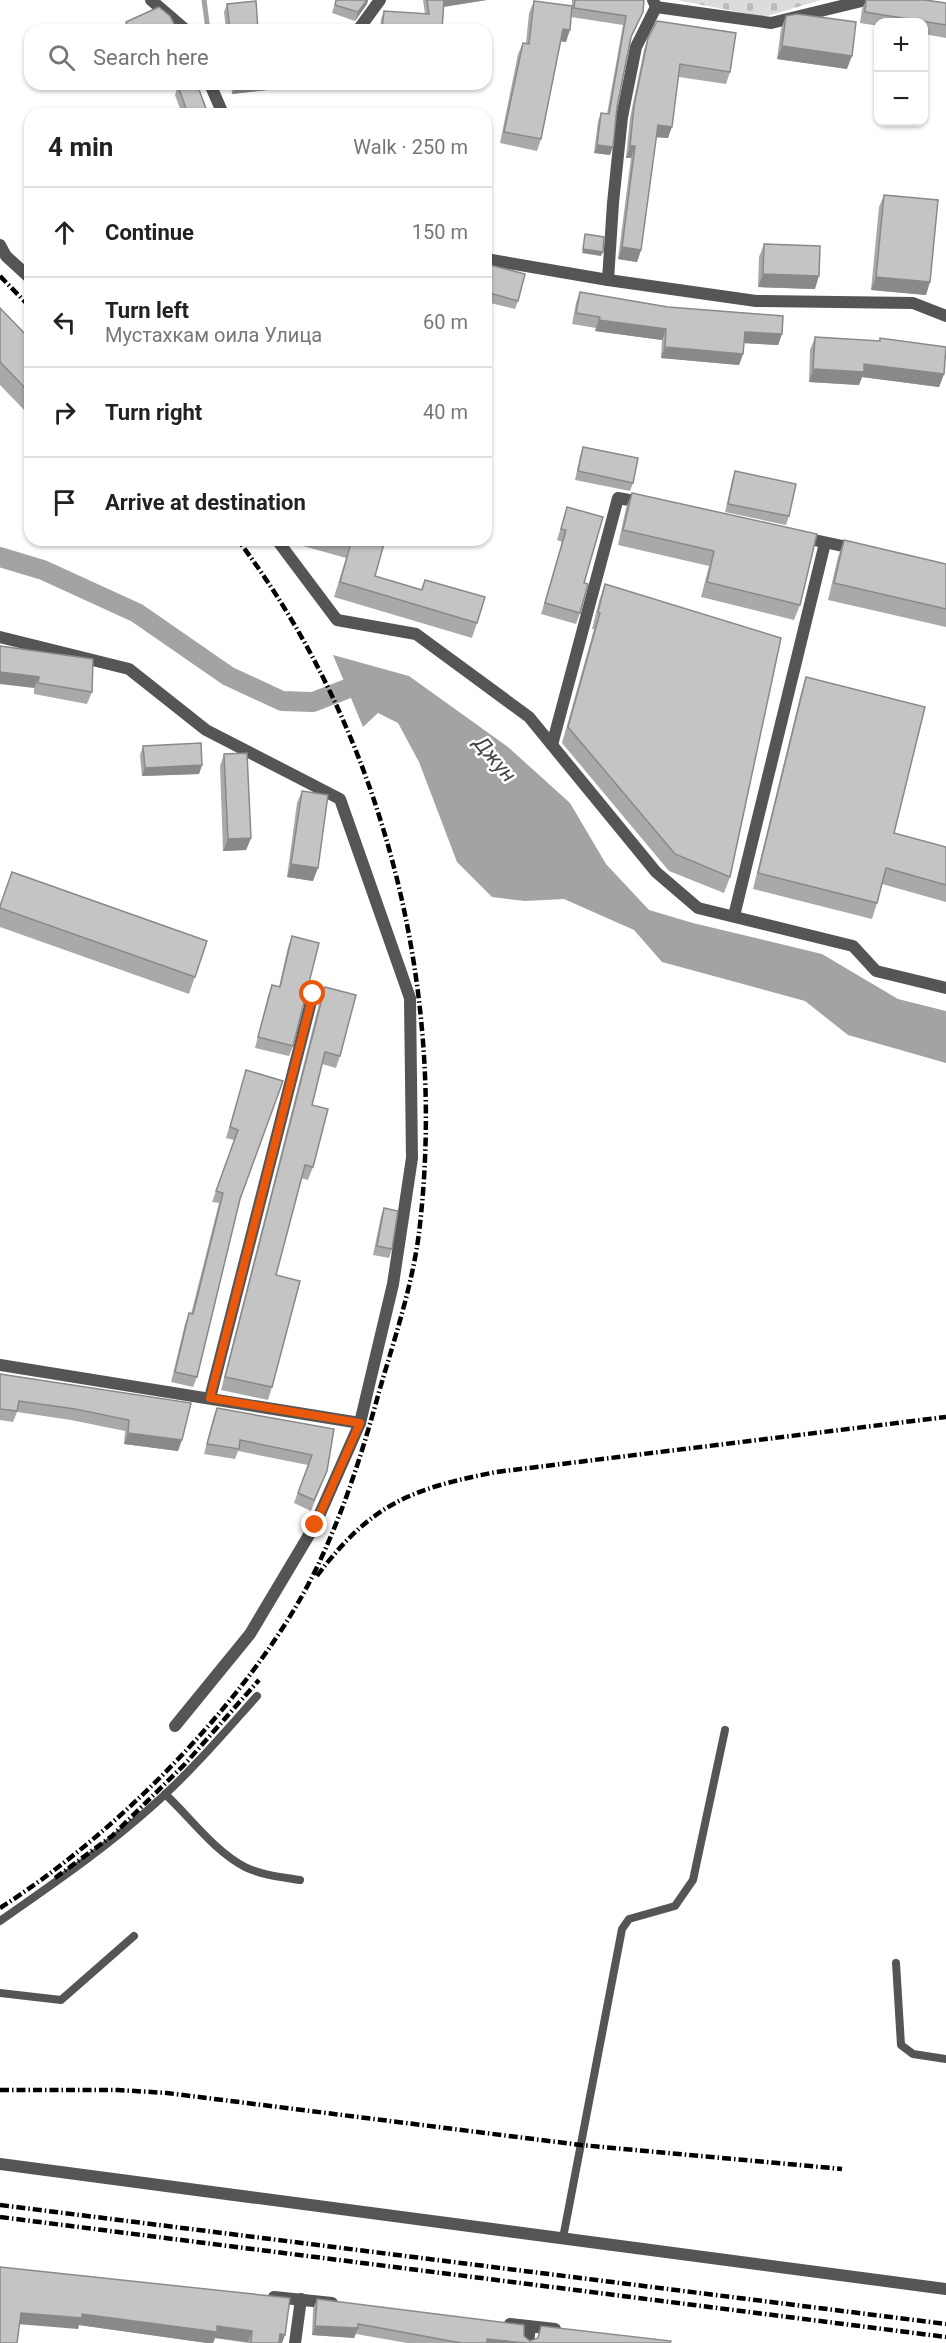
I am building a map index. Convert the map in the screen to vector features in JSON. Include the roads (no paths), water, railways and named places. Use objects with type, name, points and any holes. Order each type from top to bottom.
[{"type":"street","points":[[151,0],[179,24]]},
{"type":"street","points":[[362,24],[380,0]]},
{"type":"street","points":[[608,280],[622,117],[636,47],[655,3],[771,23],[866,0]]},
{"type":"street","points":[[213,90],[220,108]]},
{"type":"street","points":[[0,245],[6,256],[24,272]]},
{"type":"street","points":[[492,260],[608,280],[756,301],[913,303],[946,316]]},
{"type":"street","points":[[552,745],[618,498],[663,507]]},
{"type":"street","points":[[783,533],[869,552]]},
{"type":"street","points":[[734,916],[825,543]]},
{"type":"street","points":[[281,546],[336,620],[416,634],[529,717],[656,872],[698,908],[853,946],[876,971],[946,988]]},
{"type":"street","points":[[0,637],[129,669],[206,730],[340,799],[410,998],[412,1158],[393,1284],[360,1423],[315,1525],[256,1624],[175,1726]]},
{"type":"street","points":[[210,1398],[313,994]]},
{"type":"street","points":[[0,1365],[360,1423]]},
{"type":"street","points":[[0,2164],[946,2289]]},
{"type":"street","points":[[266,2296],[347,2305]]},
{"type":"street","points":[[295,2343],[301,2299]]},
{"type":"street","points":[[496,2322],[564,2330]]},
{"type":"street","points":[[528,2343],[531,2326]]},
{"type":"lane","points":[[0,1921],[93,1855],[165,1794],[257,1696]]},
{"type":"lane","points":[[563,2238],[622,1929],[629,1919],[675,1906],[693,1880],[725,1730]]},
{"type":"lane","points":[[165,1794],[226,1853],[245,1867],[270,1875],[300,1880]]},
{"type":"lane","points":[[0,1993],[61,2000],[134,1936]]},
{"type":"lane","points":[[896,1963],[901,2045],[914,2054],[946,2059]]},
{"type":"water","points":[[333,655],[409,676],[508,747],[570,803],[606,864],[649,910],[822,954],[898,999],[946,1011],[946,1063],[848,1035],[805,1001],[662,962],[634,930],[564,899],[525,901],[492,897],[457,862],[419,762],[398,723],[378,713],[363,727]]},
{"type":"waterway","points":[[204,0],[207,24]]},
{"type":"waterway","name":"Джун","points":[[0,557],[43,570],[137,613],[228,676],[282,701],[313,702],[357,685],[371,688]]},
{"type":"railway","points":[[0,276],[24,301]]},
{"type":"railway","points":[[0,1908],[43,1879],[86,1845],[169,1769],[243,1684],[275,1640],[315,1572],[347,1496],[396,1333],[416,1253],[426,1142],[424,1050],[413,959],[394,869],[368,781],[332,697],[289,616],[242,546]]},
{"type":"railway","points":[[317,1576],[356,1532],[394,1503],[439,1485],[466,1478],[496,1472],[946,1417]]},
{"type":"railway","points":[[55,1878],[112,1836],[185,1764],[259,1680]]},
{"type":"railway","points":[[0,2090],[118,2090],[167,2093],[581,2145],[842,2169]]},
{"type":"railway","points":[[0,2205],[946,2324]]},
{"type":"railway","points":[[0,2217],[946,2337]]}]
